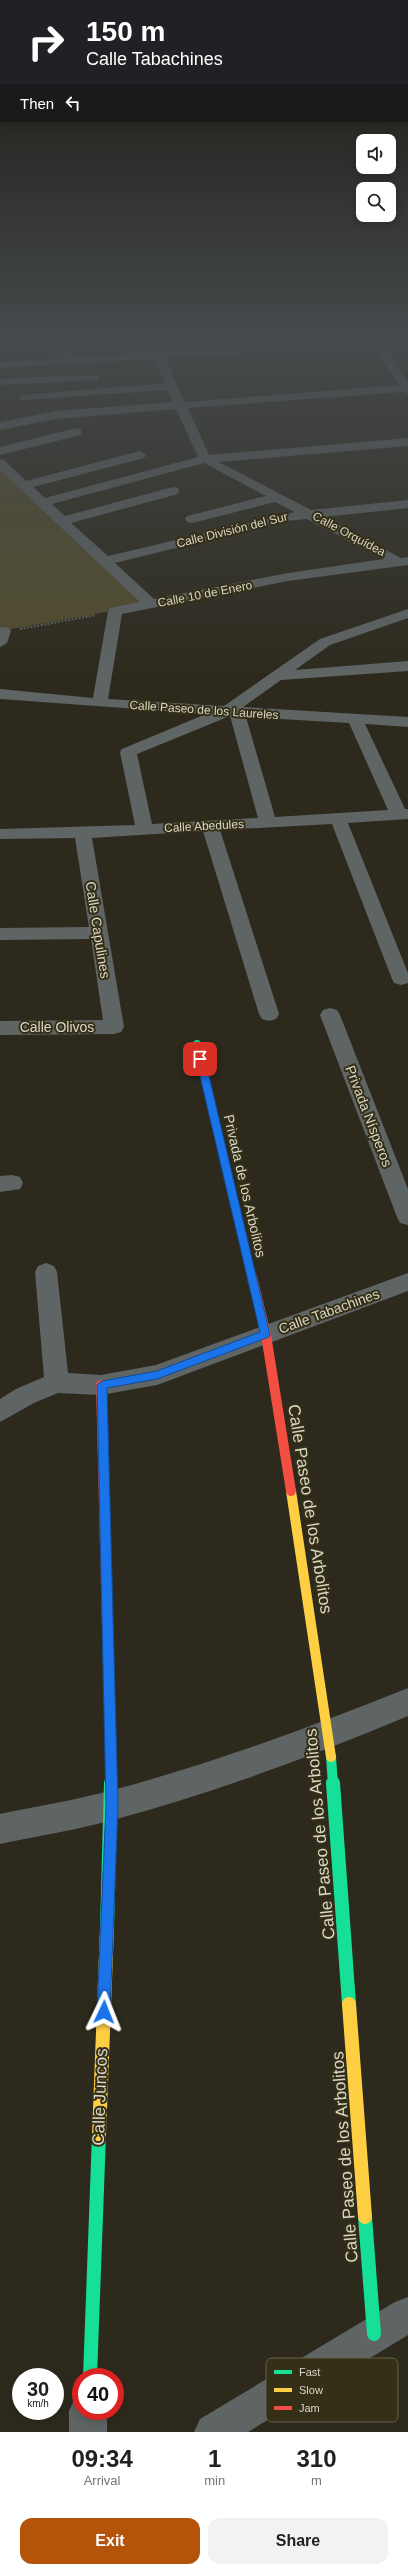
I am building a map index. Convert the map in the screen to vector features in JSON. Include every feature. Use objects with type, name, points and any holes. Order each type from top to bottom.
[{"type":"street","points":[[201,449],[205,459]]},
{"type":"street","points":[[42,503],[205,459],[319,449]]},
{"type":"street","points":[[24,485],[140,455]]},
{"type":"street","name":"Calle Orquídea","points":[[205,459],[404,561]]},
{"type":"street","points":[[0,464],[151,604]]},
{"type":"street","points":[[62,521],[173,490]]},
{"type":"street","points":[[192,519],[278,496]]},
{"type":"street","name":"Calle División del Sur","points":[[106,562],[308,513],[408,504]]},
{"type":"street","name":"Calle 10 de Enero","points":[[115,611],[288,577],[404,561]]},
{"type":"street","points":[[100,703],[115,611]]},
{"type":"street","points":[[145,830],[128,752],[232,712],[276,676],[325,642],[408,613]]},
{"type":"street","points":[[276,676],[408,666]]},
{"type":"street","name":"Calle Paseo de los Laureles","points":[[0,694],[100,703],[408,722]]},
{"type":"street","points":[[232,712],[268,822]]},
{"type":"street","points":[[355,719],[403,814]]},
{"type":"street","name":"Calle Abedules","points":[[0,834],[83,833],[145,830],[403,814]]},
{"type":"street","points":[[338,818],[401,979]]},
{"type":"street","points":[[210,826],[269,1014]]},
{"type":"street","name":"Calle Capulines","points":[[83,833],[114,1027]]},
{"type":"street","points":[[0,934],[99,933]]},
{"type":"street","name":"Privada Nísperos","points":[[330,1015],[408,1218]]},
{"type":"street","name":"Calle Olivos","points":[[0,1028],[114,1027]]},
{"type":"street","name":"Privada de los Arbolitos","points":[[197,1044],[266,1335]]},
{"type":"street","points":[[46,1272],[57,1383]]},
{"type":"street","name":"Calle Tabachines","points":[[0,1412],[25,1396],[57,1383],[102,1385],[157,1375],[408,1282]]},
{"type":"street","name":"Calle Paseo de los Arbolitos","points":[[266,1335],[330,1734],[374,2334]]},
{"type":"street","name":"Calle Juncos","points":[[90,2368],[112,1805],[102,1385]]},
{"type":"street","points":[[0,1829],[112,1805],[205,1777],[330,1734],[408,1702]]},
{"type":"street","points":[[335,2358],[374,2334],[407,2319]]},
{"type":"street","points":[[213,2432],[266,2400]]},
{"type":"street","points":[[88,2420],[88,2432]]},
{"type":"path","points":[[1,635],[115,611]]},
{"type":"shaded area","points":[[0,464],[151,604],[0,631]]},
{"type":"traffic: fast","points":[[197,1044],[243,1238]]},
{"type":"traffic: fast","points":[[106,1589],[112,1805],[107,1928]]},
{"type":"traffic: fast","points":[[331,1757],[349,2004]]},
{"type":"traffic: fast","points":[[90,2368],[99,2135]]},
{"type":"traffic: fast","points":[[365,2217],[374,2334]]},
{"type":"traffic: slow","points":[[291,1491],[331,1757]]},
{"type":"traffic: slow","points":[[99,2135],[107,1928]]},
{"type":"traffic: slow","points":[[349,2004],[365,2217]]},
{"type":"traffic: jam","points":[[243,1238],[266,1335],[291,1491]]},
{"type":"traffic: jam","points":[[101,1385],[106,1589]]},
{"type":"route","points":[[104,2012],[112,1805],[102,1385],[157,1375],[266,1335],[200,1059]]}]
